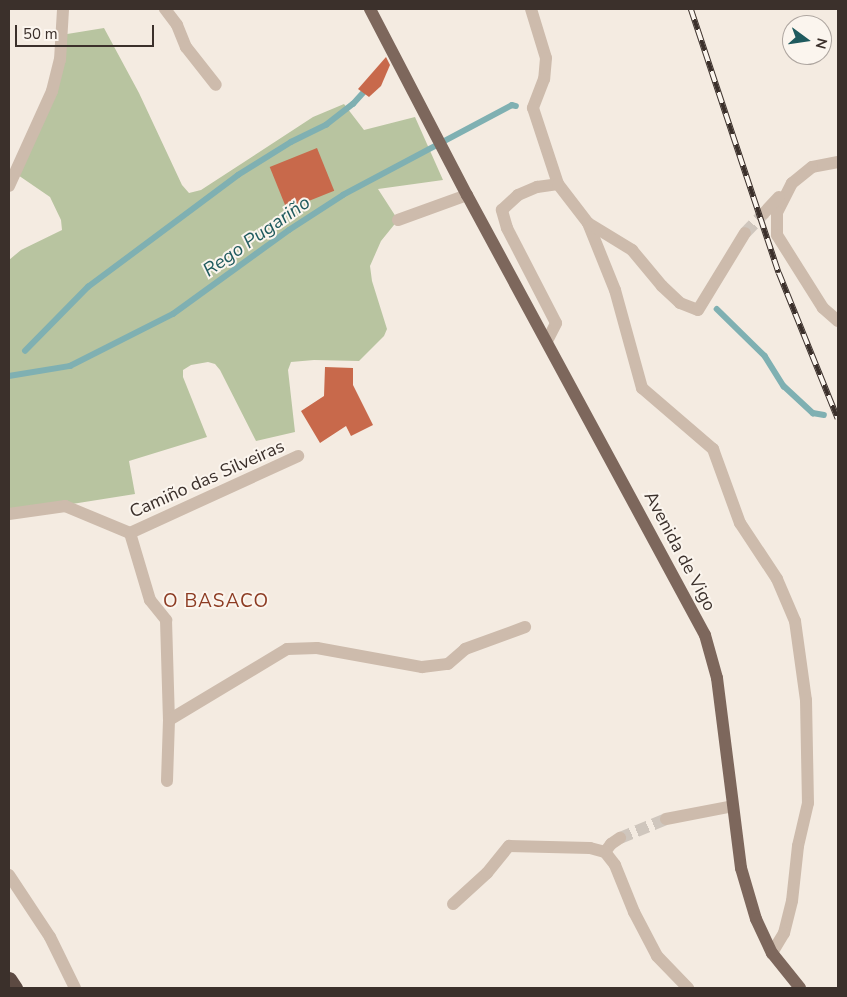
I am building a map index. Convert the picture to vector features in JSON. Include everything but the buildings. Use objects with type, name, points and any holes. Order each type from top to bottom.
[{"type":"highway","points":[[9,979],[15,988]]},
{"type":"main road","name":"Avenida de Vigo","points":[[370,9],[464,189],[705,635],[717,678],[741,868],[756,919],[772,952],[800,988]]},
{"type":"street","points":[[9,186],[52,91],[60,60],[63,9]]},
{"type":"street","points":[[165,9],[177,25],[186,47],[216,84]]},
{"type":"street","points":[[531,9],[546,58],[544,78],[533,108],[558,184],[588,223],[615,290],[642,388],[713,449],[740,523],[777,580],[795,621],[806,700],[808,803],[786,925],[784,933],[772,952]]},
{"type":"street","points":[[764,213],[792,183],[812,167],[838,162]]},
{"type":"street","points":[[792,183],[776,212],[777,235],[823,308],[838,321]]},
{"type":"street","points":[[547,341],[556,323],[507,228],[502,210],[518,195],[537,187],[558,184]]},
{"type":"street","points":[[398,220],[464,189]]},
{"type":"street","points":[[588,223],[632,250],[662,286],[680,303],[698,310],[745,233]]},
{"type":"street","name":"Camiño das Silveiras","points":[[130,533],[298,456]]},
{"type":"street","points":[[9,514],[65,506],[130,533],[150,600],[166,620],[169,720],[167,781]]},
{"type":"street","points":[[169,720],[287,649],[317,648],[422,667],[448,664],[465,649],[525,627]]},
{"type":"street","points":[[666,819],[733,806]]},
{"type":"street","points":[[605,852],[611,844],[620,838]]},
{"type":"street","points":[[453,904],[487,873],[509,846],[590,848],[605,852],[615,865],[634,912],[657,956],[688,988]]},
{"type":"street","points":[[9,874],[50,936],[75,988]]},
{"type":"green space","points":[[104,28],[139,93],[182,185],[189,193],[201,190],[313,117],[344,104],[364,130],[415,117],[443,180],[378,189],[398,220],[381,241],[370,266],[372,281],[387,329],[384,336],[359,361],[314,360],[291,362],[288,370],[295,432],[256,441],[220,370],[215,364],[208,362],[191,365],[183,370],[183,377],[207,437],[129,461],[135,494],[9,514],[9,260],[21,250],[62,230],[61,220],[50,197],[15,173],[52,91],[61,35]]},
{"type":"waterway","points":[[25,351],[88,287],[238,175],[291,142],[326,125],[353,104],[363,93]]},
{"type":"waterway","name":"Rego Pugariño","points":[[9,376],[70,366],[173,314],[289,230],[343,195],[512,105],[516,106]]},
{"type":"waterway","name":"Rego Pugariño","points":[[717,309],[765,356],[784,386],[813,413],[824,415]]},
{"type":"tunnel","points":[[745,233],[764,213]]},
{"type":"tunnel","points":[[620,838],[666,819]]},
{"type":"railway","points":[[691,9],[779,273],[838,419]]},
{"type":"district","name":"O BASACO","points":[[216,602]]}]
